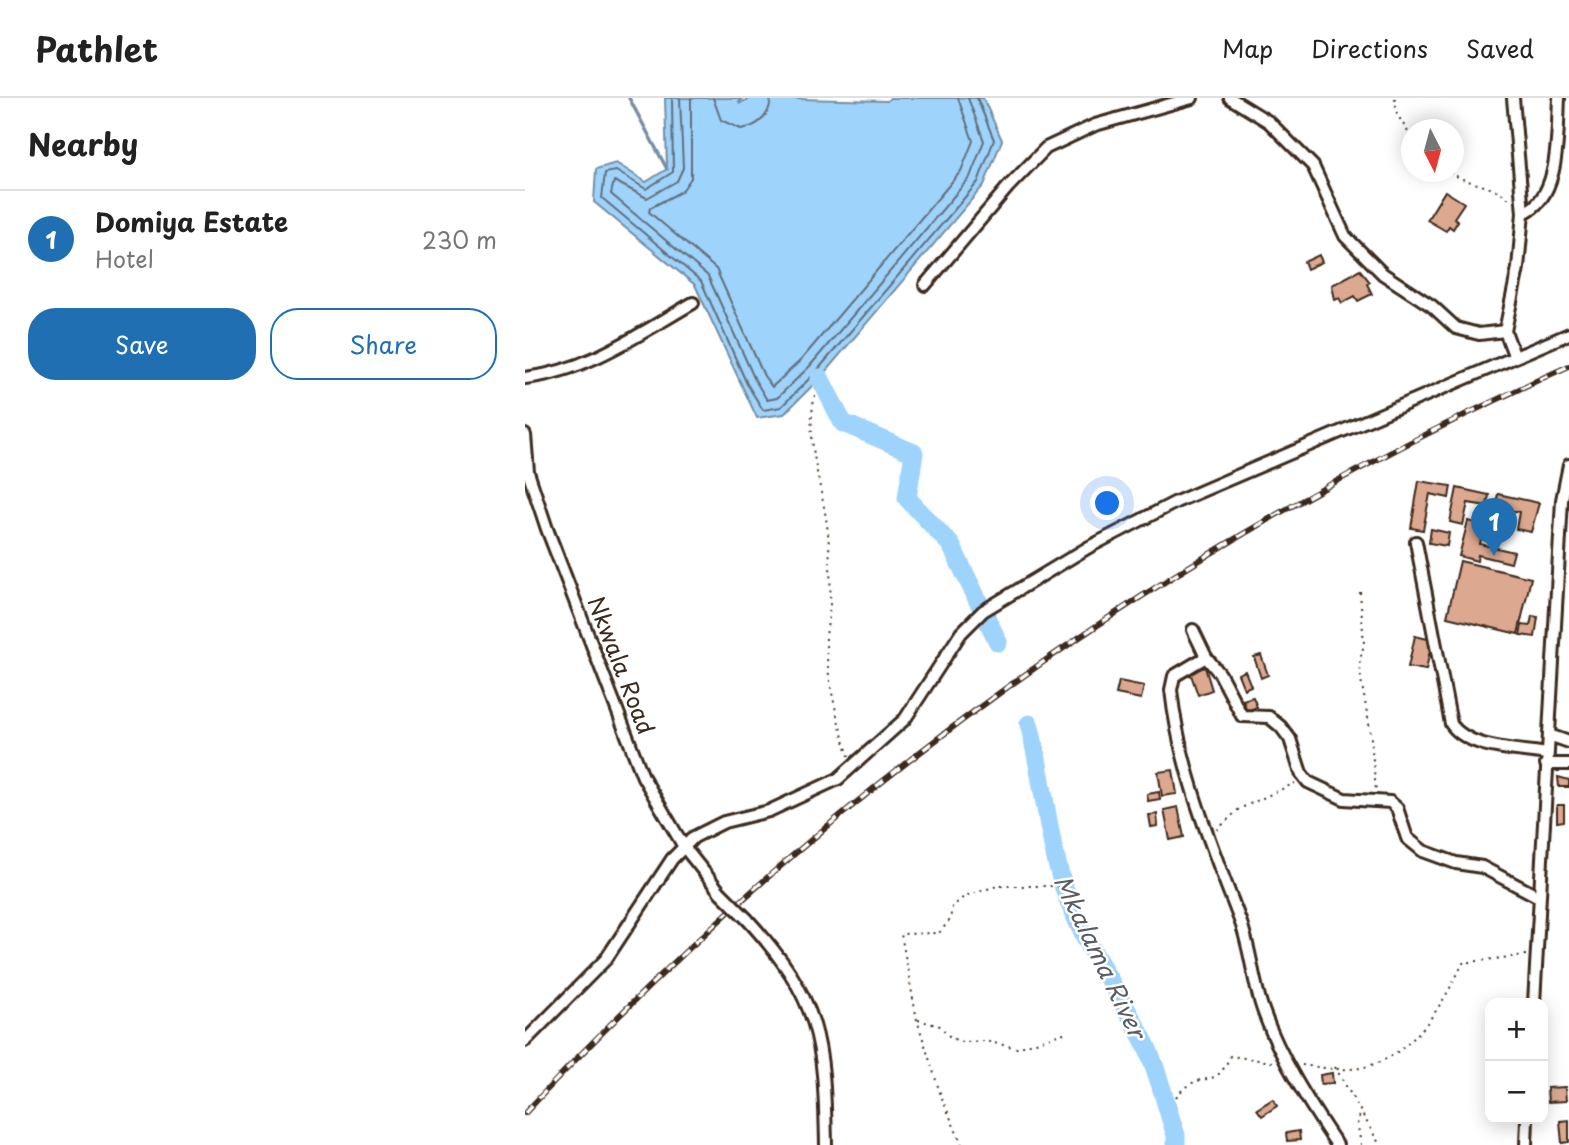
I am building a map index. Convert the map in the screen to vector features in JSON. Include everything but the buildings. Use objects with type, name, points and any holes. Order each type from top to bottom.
[{"type":"street","points":[[925,285],[1008,187],[1046,148],[1095,125],[1192,98]]},
{"type":"street","points":[[1230,98],[1269,122],[1313,166],[1345,236],[1383,274],[1432,306],[1456,328],[1479,334],[1504,331]]},
{"type":"street","points":[[1513,98],[1523,213],[1518,268],[1504,331],[1514,355]]},
{"type":"street","points":[[1523,213],[1535,208],[1547,191],[1559,98]]},
{"type":"street","points":[[525,377],[546,375],[605,355],[693,303]]},
{"type":"street","points":[[525,1041],[606,959],[684,847],[708,828],[769,811],[838,779],[905,719],[961,633],[983,611],[1176,502],[1514,355],[1569,334]]},
{"type":"street","name":"Nkwala Road","points":[[525,435],[528,472],[643,777],[684,847],[720,892],[780,958],[811,1010],[818,1033],[824,1075],[826,1145]]},
{"type":"street","points":[[1534,998],[1547,759],[1563,599],[1562,500],[1568,467]]},
{"type":"street","points":[[1416,542],[1451,724],[1464,736],[1483,743],[1569,764]]},
{"type":"street","points":[[1193,630],[1206,657],[1220,674],[1233,704],[1243,716],[1269,717],[1281,727],[1290,739],[1305,778],[1344,799],[1377,799],[1390,802],[1397,808],[1407,838],[1423,851],[1456,863],[1482,867],[1538,897]]},
{"type":"street","points":[[1206,657],[1174,676],[1171,690],[1189,777],[1206,835],[1247,942],[1262,1008],[1289,1064],[1337,1145]]},
{"type":"street","points":[[1549,735],[1569,742]]},
{"type":"street","points":[[1526,1145],[1527,1124]]},
{"type":"path","points":[[1395,98],[1397,114],[1401,120]]},
{"type":"path","points":[[1464,181],[1494,188],[1523,213]]},
{"type":"path","points":[[815,395],[811,413],[813,458],[825,513],[830,561],[826,647],[838,724],[852,766]]},
{"type":"path","points":[[1360,592],[1364,644],[1360,660],[1361,680],[1370,729],[1377,799]]},
{"type":"path","points":[[1206,835],[1217,830],[1239,809],[1305,778]]},
{"type":"path","points":[[962,1145],[941,1096],[917,1020],[901,934],[939,933],[950,920],[952,908],[965,896],[997,886],[1058,886]]},
{"type":"path","points":[[1176,1097],[1191,1081],[1218,1076],[1234,1054],[1289,1064],[1335,1068],[1364,1066],[1397,1052],[1436,1013],[1464,963],[1538,954]]},
{"type":"path","points":[[917,1020],[940,1026],[951,1038],[962,1042],[985,1041],[1017,1048],[1067,1032]]},
{"type":"path","points":[[1335,1068],[1380,1145]]},
{"type":"path","points":[[1361,1145],[1357,1121],[1362,1112]]},
{"type":"water","points":[[665,98],[738,98],[740,103],[751,98],[887,101],[890,98],[983,98],[1002,140],[984,185],[820,378],[784,414],[757,418],[695,285],[594,202],[596,169],[616,163],[646,182],[667,169]]},
{"type":"waterway","points":[[629,98],[667,169]]},
{"type":"waterway","points":[[740,103],[741,98]]},
{"type":"waterway","name":"Mkalama River","points":[[820,378],[843,423],[914,453],[907,498],[951,545],[998,642]]},
{"type":"waterway","name":"Mkalama River","points":[[1029,724],[1051,836],[1069,902],[1085,937],[1148,1050],[1176,1135],[1176,1145]]},
{"type":"railway","points":[[525,1113],[639,996],[758,886],[881,783],[1009,686],[1141,597],[1279,513],[1421,437],[1569,366]]},
{"type":"place","name":"Domiya Estate","points":[[1494,556]]}]
